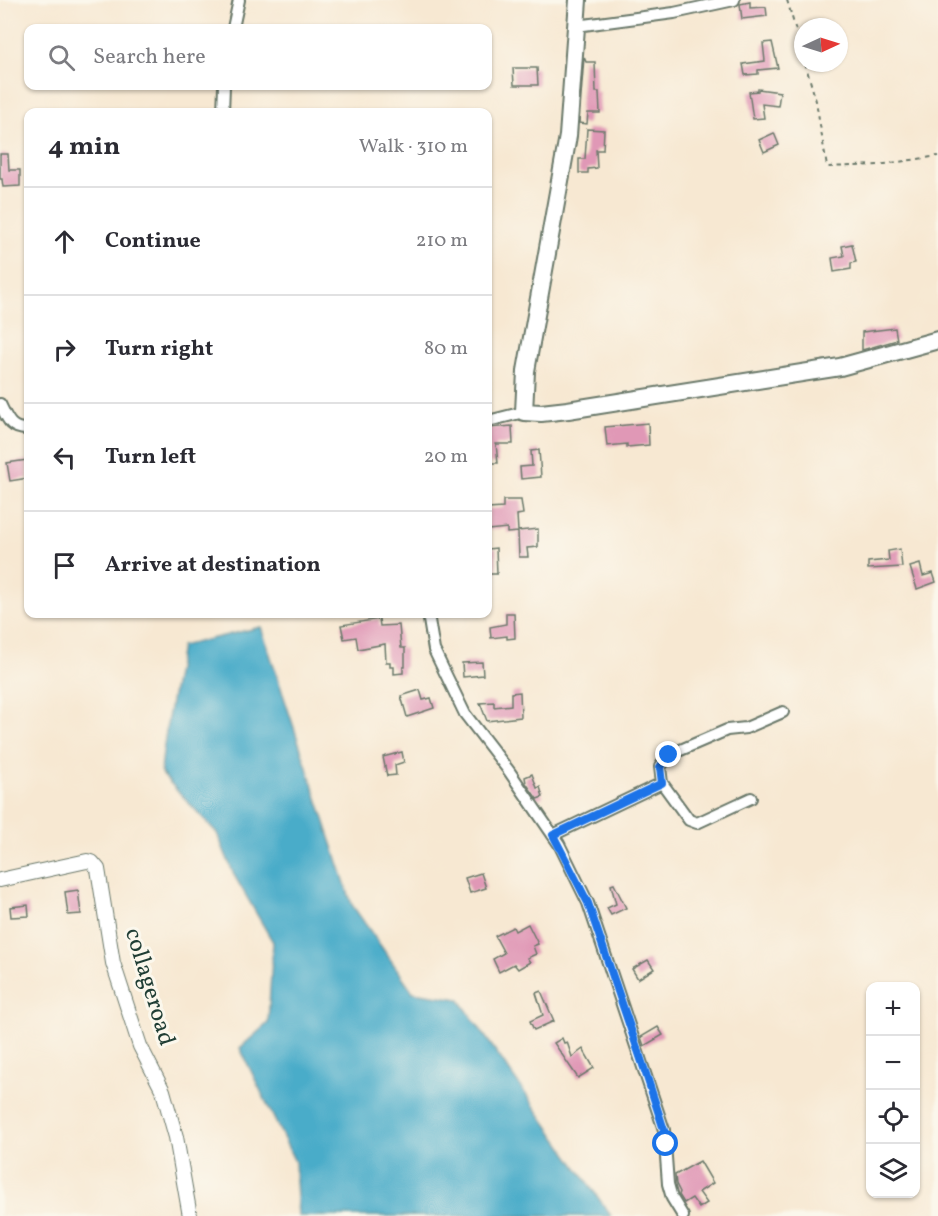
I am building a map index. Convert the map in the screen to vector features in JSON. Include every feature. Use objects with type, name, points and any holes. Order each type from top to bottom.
[{"type":"main road","points":[[578,0],[568,136],[526,371],[524,412],[568,410],[840,367],[938,340]]},
{"type":"street","points":[[234,24],[239,0]]},
{"type":"street","points":[[576,26],[674,13],[734,0]]},
{"type":"street","points":[[223,108],[224,90]]},
{"type":"street","points":[[0,404],[10,424],[24,429]]},
{"type":"street","points":[[492,420],[524,412]]},
{"type":"street","points":[[429,618],[434,650],[465,714],[509,771],[553,835],[588,903],[664,1130],[668,1184],[672,1198],[683,1216]]},
{"type":"street","points":[[751,798],[697,823],[689,820],[662,783],[660,767],[669,755],[727,730],[746,728],[783,712]]},
{"type":"street","points":[[553,835],[662,783]]},
{"type":"street","name":"collageroad","points":[[0,880],[87,861],[92,862],[98,869],[113,963],[140,1046],[163,1091],[176,1137],[190,1216]]},
{"type":"path","points":[[788,0],[794,22]]},
{"type":"path","points":[[808,72],[816,101],[827,167],[878,165],[938,156]]},
{"type":"water","points":[[261,627],[352,905],[413,992],[459,999],[611,1216],[298,1216],[295,1162],[240,1048],[268,1023],[273,942],[234,875],[217,833],[161,773],[181,646]]},
{"type":"building","points":[[750,2],[750,8],[766,7],[767,16],[742,19],[740,4]]},
{"type":"building","points":[[772,42],[778,68],[758,70],[758,74],[745,75],[743,64],[765,61],[763,43]]},
{"type":"building","points":[[584,57],[586,62],[595,62],[596,92],[599,92],[600,113],[588,113],[587,124],[579,123]]},
{"type":"building","points":[[513,68],[537,68],[538,85],[514,85]]},
{"type":"building","points":[[758,89],[780,92],[778,106],[762,104],[764,118],[753,119],[749,92],[758,91]]},
{"type":"building","points":[[587,129],[604,130],[603,150],[596,150],[597,168],[588,169],[588,173],[579,173],[579,159],[585,159]]},
{"type":"building","points":[[774,133],[779,145],[764,152],[759,140]]},
{"type":"building","points":[[0,154],[8,154],[9,170],[20,170],[20,186],[3,187],[2,179],[0,179]]},
{"type":"building","points":[[852,244],[856,262],[851,263],[851,269],[834,272],[832,258],[844,256],[842,246]]},
{"type":"building","points":[[895,328],[897,340],[862,350],[862,332]]},
{"type":"building","points":[[648,423],[649,445],[607,446],[605,427]]},
{"type":"building","points":[[512,426],[513,444],[496,444],[498,463],[492,463],[492,428]]},
{"type":"building","points":[[539,450],[541,477],[521,479],[520,467],[532,466],[531,451]]},
{"type":"building","points":[[24,460],[24,479],[10,481],[7,463]]},
{"type":"building","points":[[503,500],[521,500],[523,514],[517,515],[518,531],[538,529],[538,547],[527,548],[528,557],[519,557],[518,532],[507,533],[507,528],[492,530],[492,509],[503,508]]},
{"type":"building","points":[[492,548],[496,548],[497,574],[492,574]]},
{"type":"building","points":[[900,549],[902,567],[868,569],[868,562],[889,560],[888,551]]},
{"type":"building","points":[[920,564],[923,576],[933,573],[936,582],[917,589],[910,567]]},
{"type":"building","points":[[506,613],[514,613],[515,638],[507,639],[507,636],[491,638],[490,627],[506,624]]},
{"type":"building","points":[[379,619],[380,626],[399,625],[401,648],[405,648],[403,673],[394,674],[394,667],[390,667],[390,662],[386,662],[385,644],[358,649],[356,637],[344,639],[341,625]]},
{"type":"building","points":[[482,662],[483,675],[463,677],[462,663]]},
{"type":"building","points":[[420,690],[423,700],[431,698],[434,708],[407,717],[401,696]]},
{"type":"building","points":[[520,692],[521,717],[487,721],[480,703],[494,702],[494,707],[511,705],[511,693]]},
{"type":"building","points":[[402,752],[404,762],[395,765],[396,775],[387,776],[383,757]]},
{"type":"building","points":[[532,774],[543,797],[537,799],[526,783],[525,777]]},
{"type":"building","points":[[481,873],[486,888],[470,893],[465,878]]},
{"type":"building","points":[[614,884],[626,908],[611,915],[607,908],[616,904],[611,885]]},
{"type":"building","points":[[78,890],[81,914],[68,915],[65,892]]},
{"type":"building","points":[[28,905],[29,916],[11,917],[10,907]]},
{"type":"building","points":[[528,924],[538,944],[533,946],[536,954],[527,958],[530,962],[518,969],[514,964],[499,972],[493,959],[504,953],[495,936],[513,927],[515,931]]},
{"type":"building","points":[[648,960],[654,969],[638,979],[632,969]]},
{"type":"building","points":[[541,991],[554,1021],[534,1030],[530,1021],[543,1015],[536,993]]},
{"type":"building","points":[[658,1027],[663,1035],[644,1046],[641,1037]]},
{"type":"building","points":[[562,1038],[564,1043],[567,1042],[572,1057],[583,1049],[594,1068],[578,1078],[554,1043]]},
{"type":"building","points":[[700,1161],[713,1183],[699,1192],[707,1203],[699,1208],[692,1198],[684,1203],[679,1195],[675,1175]]},
{"type":"route","points":[[666,1144],[664,1130],[646,1074],[588,903],[553,835],[662,783],[660,767],[669,755]]}]
